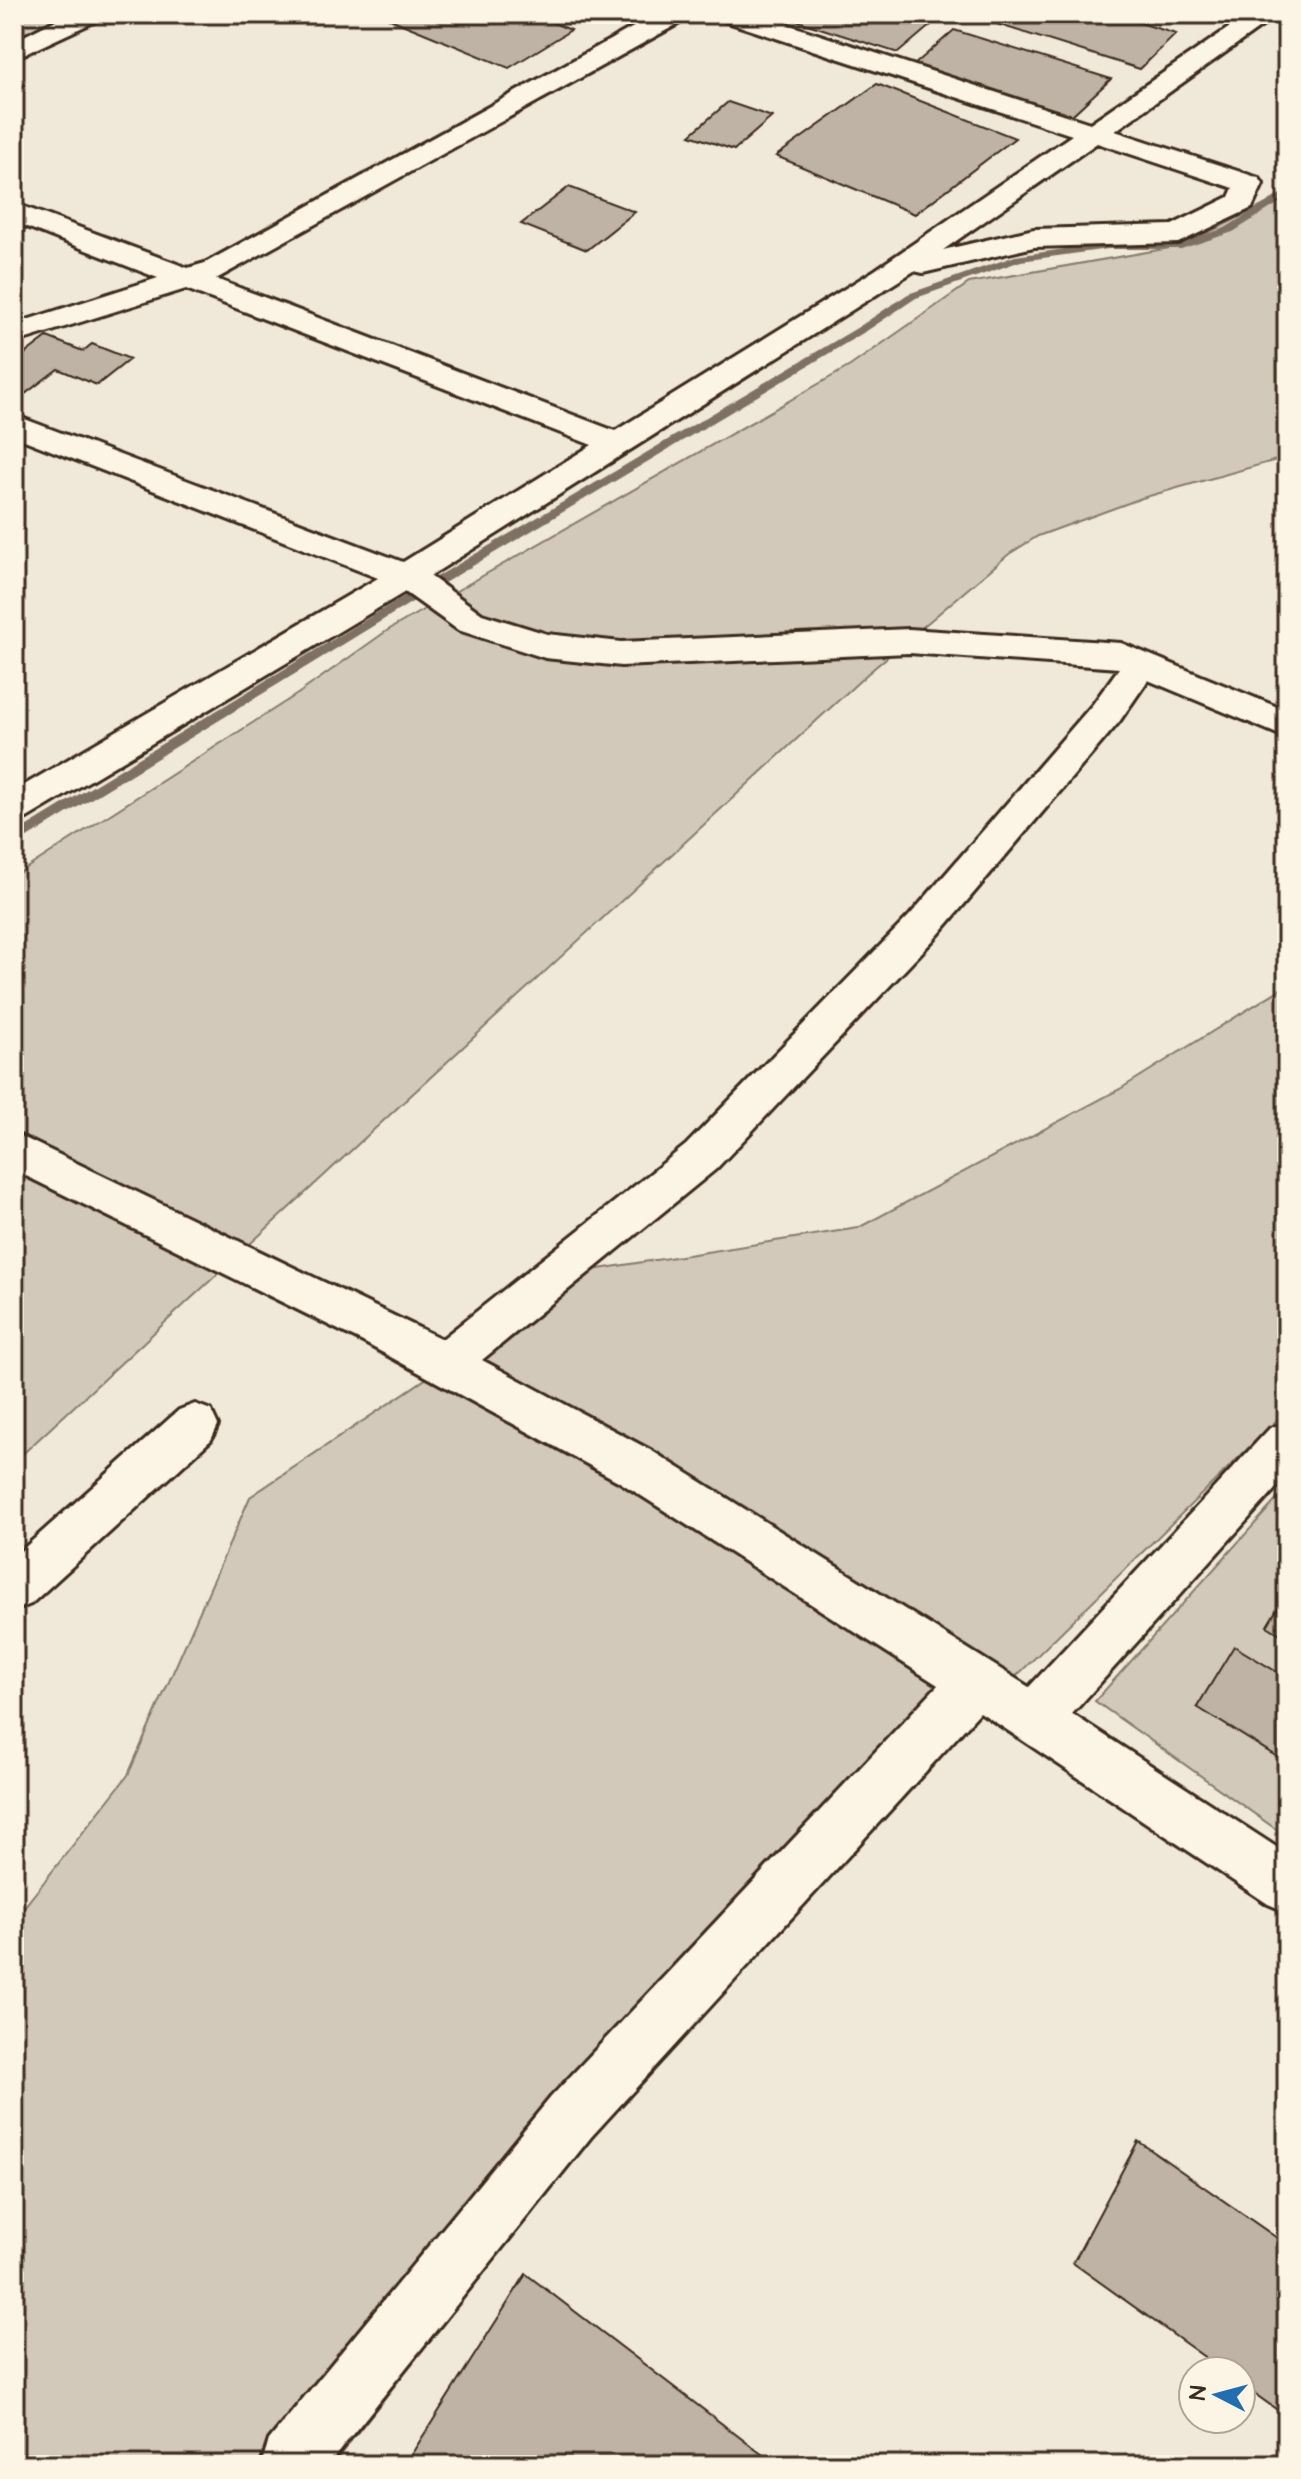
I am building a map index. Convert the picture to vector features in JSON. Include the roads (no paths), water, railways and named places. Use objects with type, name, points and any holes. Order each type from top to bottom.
[{"type":"street","points":[[14,51],[89,14]]},
{"type":"street","points":[[14,334],[216,269],[676,14]]},
{"type":"street","points":[[730,14],[1249,184],[1242,202],[1178,234],[1034,238],[950,255],[886,276]]},
{"type":"street","points":[[14,808],[406,576],[886,276],[1266,14]]},
{"type":"street","points":[[14,212],[184,280],[618,444]]},
{"type":"street","points":[[14,425],[406,576],[470,622],[545,646],[621,654],[909,641],[1121,655],[1287,725]]},
{"type":"street","points":[[444,1364],[701,1157],[924,925],[1106,713],[1141,663]]},
{"type":"street","points":[[14,1150],[444,1364],[635,1466],[1034,1718],[1287,1885]]},
{"type":"street","points":[[14,1588],[195,1425]]},
{"type":"street","points":[[1034,1718],[1287,1443]]},
{"type":"street","points":[[292,2464],[571,2117],[975,1681]]},
{"type":"waterway","points":[[14,841],[400,604],[864,328],[912,296],[1019,258],[1108,246],[1181,246],[1229,230],[1287,193]]}]
